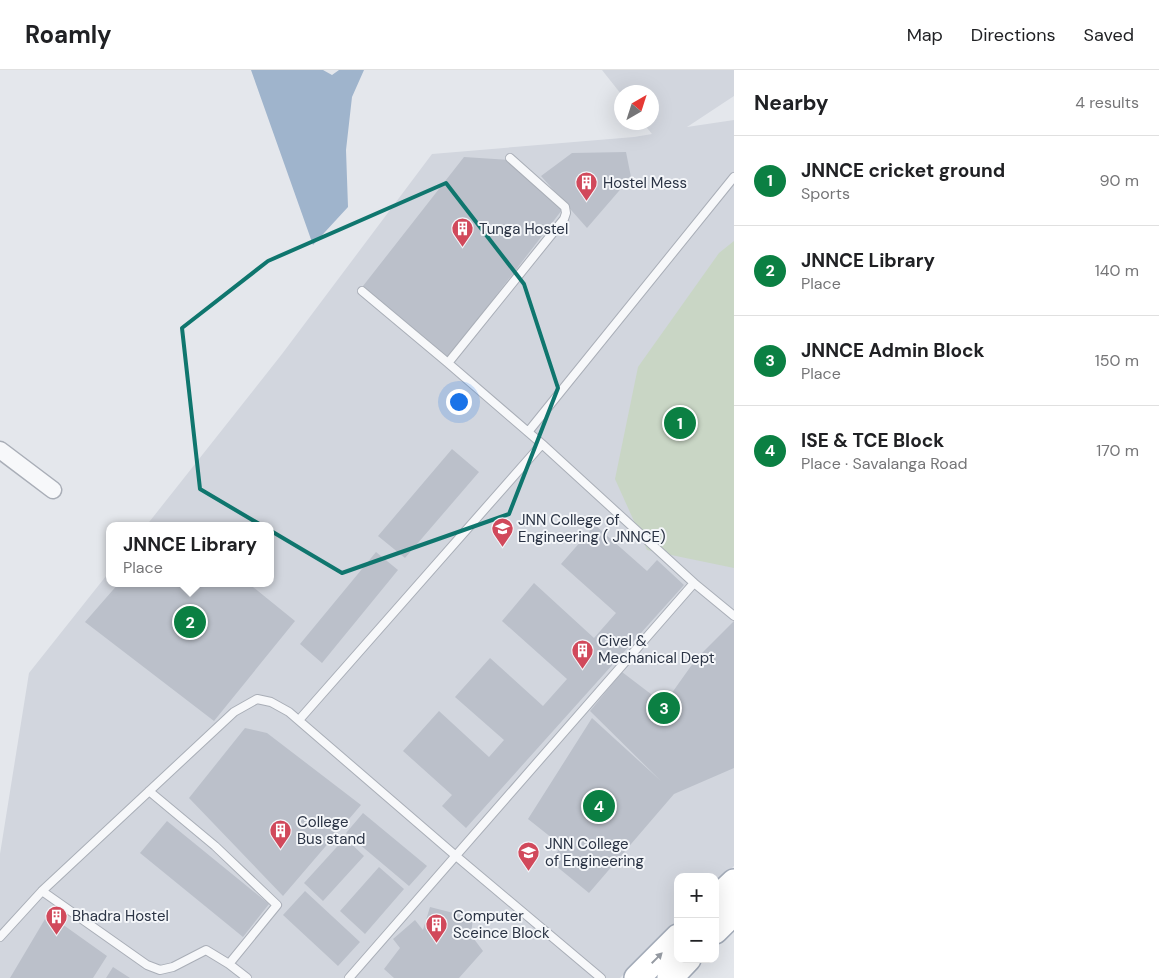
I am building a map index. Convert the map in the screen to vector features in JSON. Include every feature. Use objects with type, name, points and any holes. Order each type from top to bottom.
[{"type":"main road","points":[[719,896],[734,882]]},
{"type":"main road","points":[[719,927],[734,912]]},
{"type":"main road","points":[[637,978],[674,941]]},
{"type":"main road","points":[[670,978],[684,963]]},
{"type":"street","points":[[0,450],[53,490]]},
{"type":"lane","points":[[448,363],[564,220],[565,207],[510,158]]},
{"type":"lane","points":[[528,432],[734,177]]},
{"type":"lane","points":[[362,291],[542,444],[694,583],[734,616]]},
{"type":"lane","points":[[299,720],[542,444]]},
{"type":"lane","points":[[349,978],[694,583]]},
{"type":"lane","points":[[0,937],[42,891],[149,790],[234,712],[257,699],[271,702],[290,712],[456,856],[601,978]]},
{"type":"lane","points":[[149,790],[215,846],[277,905],[229,964]]},
{"type":"lane","points":[[42,891],[147,965],[160,970],[173,967],[206,950],[247,978]]},
{"type":"highlighted area","points":[[446,183],[524,284],[558,388],[509,514],[342,573],[200,489],[182,328],[268,261]]},
{"type":"shaded area","name":"JNN College of Engineering ( JNNCE)","points":[[602,70],[734,70],[734,96],[687,127],[734,120],[734,866],[719,881],[719,873],[674,873],[674,925],[620,978],[0,978],[0,854],[29,673],[106,576],[106,587],[274,587],[274,522],[149,522],[282,354],[432,154],[652,134],[649,130],[659,130],[659,85],[614,85]]},
{"type":"green space","points":[[734,241],[734,568],[647,550],[615,479],[638,367],[719,253]]},
{"type":"water","points":[[251,70],[323,70],[332,75],[339,70],[364,70],[352,97],[346,150],[348,207],[313,245]]},
{"type":"building","name":"Hostel Mess","points":[[626,152],[631,177],[587,228],[541,176],[572,153]]},
{"type":"building","name":"Tunga Hostel","points":[[464,157],[510,160],[562,210],[447,359],[363,286]]},
{"type":"building","points":[[452,449],[479,472],[405,558],[378,536]]},
{"type":"building","name":"Civel & Mechanical Dept","points":[[595,525],[647,571],[657,560],[684,585],[466,828],[442,806],[452,795],[403,751],[439,711],[489,757],[504,740],[455,697],[490,658],[543,706],[567,679],[502,621],[534,583],[594,638],[616,613],[561,564]]},
{"type":"building","points":[[376,552],[398,570],[322,663],[300,644]]},
{"type":"building","points":[[116,587],[253,587],[295,621],[214,721],[85,622]]},
{"type":"building","points":[[734,621],[734,768],[674,794],[589,893],[550,861],[562,846],[528,819],[592,718],[661,781],[590,711],[622,672],[664,704],[696,659]]},
{"type":"building","name":"College Bus stand","points":[[245,728],[267,733],[361,805],[283,896],[189,798]]},
{"type":"building","points":[[363,813],[427,866],[409,886],[346,833]]},
{"type":"building","points":[[167,821],[269,904],[243,937],[140,853]]},
{"type":"building","points":[[345,838],[364,856],[323,901],[304,883]]},
{"type":"building","points":[[379,867],[404,889],[365,934],[340,911]]},
{"type":"building","points":[[305,891],[360,942],[338,966],[283,915]]},
{"type":"building","name":"Computer Sceince Block","points":[[430,907],[473,918],[471,935],[483,951],[459,978],[394,978],[384,969],[400,948],[393,939],[415,920],[423,930]]},
{"type":"building","name":"Bhadra Hostel","points":[[48,914],[107,956],[93,978],[10,978]]},
{"type":"building","points":[[113,967],[130,978],[106,978]]},
{"type":"place","name":"Hostel Mess","points":[[587,202]]},
{"type":"place","name":"Tunga Hostel","points":[[463,248]]},
{"type":"place","name":"JNNCE cricket ground","points":[[680,423]]},
{"type":"place","name":"JNN College of Engineering ( JNNCE)","points":[[502,548]]},
{"type":"place","name":"JNNCE Library","points":[[190,622]]},
{"type":"place","name":"Civel & Mechanical Dept","points":[[582,669]]},
{"type":"place","name":"JNNCE Admin Block","points":[[664,708]]},
{"type":"place","name":"ISE & TCE Block","points":[[599,806]]},
{"type":"place","name":"College Bus stand","points":[[281,850]]},
{"type":"place","name":"JNN College of Engineering","points":[[529,872]]},
{"type":"place","name":"Bhadra Hostel","points":[[56,935]]},
{"type":"place","name":"Computer Sceince Block","points":[[437,944]]}]
